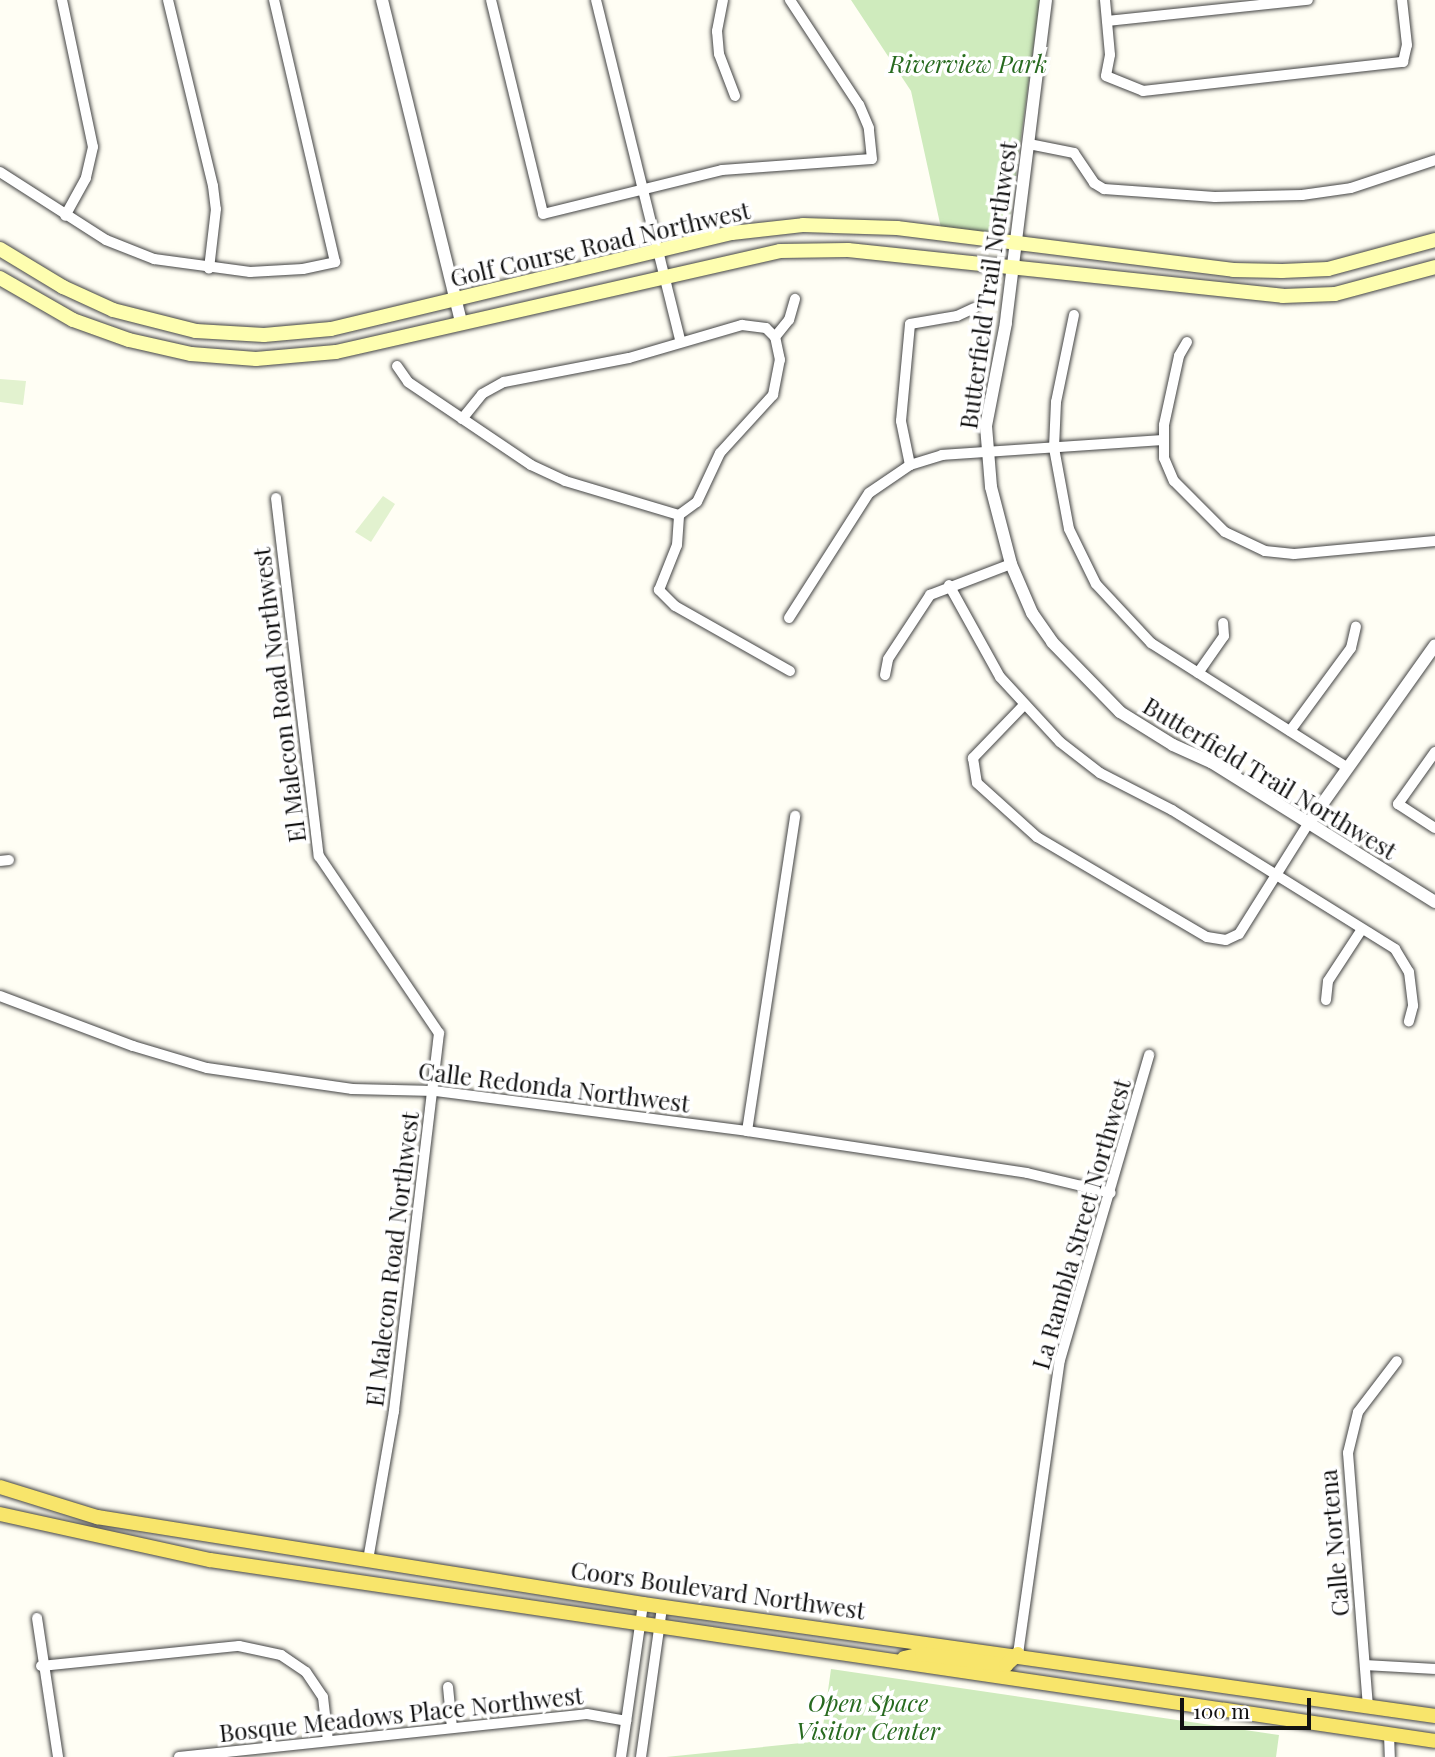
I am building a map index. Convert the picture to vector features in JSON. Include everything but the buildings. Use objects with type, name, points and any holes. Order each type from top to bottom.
[{"type":"main road","name":"Golf Course Road Northwest","points":[[0,249],[63,288],[113,310],[213,333],[331,330],[732,233],[821,225],[897,228],[1016,244],[1282,271],[1341,266],[1435,240]]},
{"type":"main road","name":"Golf Course Road Northwest","points":[[0,278],[73,320],[191,354],[293,358],[336,352],[665,275],[811,249],[1013,266],[1232,294],[1283,296],[1335,293],[1435,267]]},
{"type":"main road","name":"Coors Boulevard Northwest","points":[[0,1487],[97,1517],[662,1607],[1018,1654],[1435,1716]]},
{"type":"main road","name":"Coors Boulevard Northwest","points":[[0,1514],[210,1560],[1435,1741]]},
{"type":"main road","points":[[892,1660],[922,1654],[1006,1665],[1018,1654]]},
{"type":"street","points":[[62,0],[93,147],[86,178],[65,216]]},
{"type":"street","points":[[168,0],[213,186],[216,209],[209,269]]},
{"type":"street","points":[[0,172],[106,240],[154,259],[209,269],[303,270],[335,262],[274,0]]},
{"type":"street","points":[[382,0],[461,322]]},
{"type":"street","points":[[491,0],[543,214],[722,170],[872,159],[869,128],[859,105],[790,0]]},
{"type":"street","points":[[596,0],[660,250],[680,340]]},
{"type":"street","points":[[723,0],[716,31],[719,54],[735,96]]},
{"type":"street","name":"Butterfield Trail Northwest","points":[[1046,0],[1013,266],[986,426],[991,487],[1011,564],[1032,613],[1095,692],[1151,733],[1211,762],[1435,902]]},
{"type":"street","points":[[1105,0],[1106,76],[1143,91],[1403,62],[1407,44],[1402,0]]},
{"type":"street","points":[[1107,21],[1308,0]]},
{"type":"street","points":[[1029,144],[1074,153],[1094,183],[1104,189],[1215,197],[1302,195],[1351,188],[1435,160]]},
{"type":"street","points":[[775,337],[789,320],[795,299]]},
{"type":"street","points":[[910,465],[901,421],[911,324],[957,316],[974,308]]},
{"type":"street","points":[[1074,316],[1056,402],[1054,448],[1069,529],[1096,584],[1132,627],[1198,673],[1345,766]]},
{"type":"street","points":[[462,419],[482,394],[504,382],[629,358],[680,340],[742,325],[766,328],[775,337],[780,369],[773,395],[720,453],[697,502],[680,516],[677,545],[659,590],[675,606],[790,671]]},
{"type":"street","points":[[1187,342],[1179,356],[1161,440],[1174,481],[1225,532],[1245,544],[1294,554],[1435,541]]},
{"type":"street","points":[[397,366],[408,382],[548,474],[680,516]]},
{"type":"street","points":[[789,618],[869,493],[910,465],[942,455],[1161,440]]},
{"type":"street","name":"El Malecon Road Northwest","points":[[276,498],[319,856],[439,1033],[435,1091],[394,1411],[368,1560]]},
{"type":"street","points":[[884,675],[888,659],[918,609],[930,595],[949,585],[1011,564]]},
{"type":"street","points":[[949,585],[985,654],[1024,705],[1060,742],[1100,773],[1277,875],[1403,957],[1411,984],[1409,1021]]},
{"type":"street","points":[[1198,673],[1224,636],[1223,623]]},
{"type":"street","points":[[1290,731],[1351,648],[1356,627]]},
{"type":"street","points":[[1024,705],[980,748],[973,771],[984,792],[1037,837],[1207,937],[1226,940],[1239,934],[1345,766],[1435,645]]},
{"type":"street","points":[[1435,752],[1398,804],[1435,828]]},
{"type":"street","points":[[747,1131],[765,990],[795,816]]},
{"type":"street","points":[[1326,1000],[1328,981],[1362,929]]},
{"type":"street","name":"Calle Redonda Northwest","points":[[0,996],[133,1046],[207,1068],[352,1089],[435,1091],[747,1131],[1027,1173],[1111,1193]]},
{"type":"street","name":"La Rambla Street Northwest","points":[[1018,1654],[1060,1360],[1111,1193],[1149,1055]]},
{"type":"street","name":"Calle Nortena","points":[[1368,1707],[1348,1454],[1358,1412],[1397,1361]]},
{"type":"street","points":[[621,1757],[643,1604]]},
{"type":"street","points":[[641,1757],[662,1607]]},
{"type":"street","points":[[37,1618],[41,1666],[58,1757]]},
{"type":"street","points":[[41,1666],[239,1646],[281,1655],[306,1672],[323,1697],[328,1741]]},
{"type":"street","points":[[1365,1665],[1435,1669]]},
{"type":"street","points":[[448,1687],[452,1728]]},
{"type":"street","name":"Bosque Meadows Place Northwest","points":[[179,1757],[587,1714],[626,1721]]},
{"type":"street","points":[[1389,1734],[1390,1757]]},
{"type":"green space","name":"Riverview Park","points":[[851,0],[1040,0],[1008,232],[998,236],[941,228],[911,91]]},
{"type":"green space","points":[[0,379],[26,381],[23,405],[0,402]]},
{"type":"green space","points":[[383,496],[395,504],[371,542],[355,532]]},
{"type":"green space","name":"Open Space Visitor Center","points":[[831,1669],[1279,1735],[1276,1757],[666,1757],[821,1741]]}]
